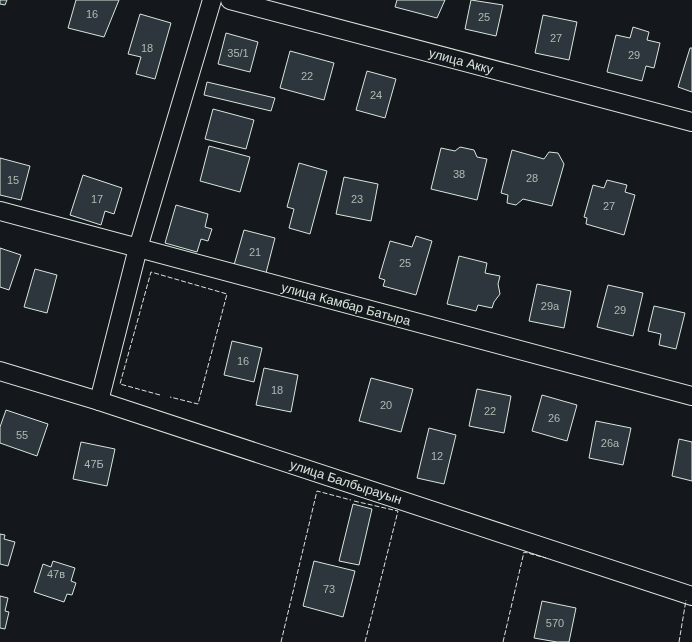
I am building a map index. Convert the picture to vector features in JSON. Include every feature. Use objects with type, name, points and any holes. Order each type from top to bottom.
[{"type":"street","points":[[98,401],[138,248],[212,0]]},
{"type":"street","name":"улица Акку","points":[[230,0],[692,122]]},
{"type":"street","name":"улица Камбар Батыра","points":[[0,211],[692,396]]},
{"type":"street","name":"улица Балбырауын","points":[[0,371],[98,401],[692,596]]},
{"type":"building","points":[[0,0],[7,0],[5,5],[0,4]]},
{"type":"building","points":[[76,0],[119,0],[104,37],[68,28]]},
{"type":"building","points":[[397,0],[445,0],[437,18],[395,7]]},
{"type":"building","points":[[471,0],[503,5],[496,36],[465,29]]},
{"type":"building","points":[[140,14],[171,23],[155,79],[136,74],[141,57],[128,54]]},
{"type":"building","points":[[543,15],[577,22],[569,60],[535,53]]},
{"type":"building","points":[[633,27],[649,32],[647,40],[660,43],[654,68],[646,66],[642,81],[607,72],[616,35],[630,38]]},
{"type":"building","points":[[226,33],[258,42],[250,72],[218,64]]},
{"type":"building","points":[[690,48],[692,48],[692,92],[678,87]]},
{"type":"building","points":[[290,51],[334,63],[324,100],[280,88]]},
{"type":"building","points":[[367,71],[396,79],[385,118],[356,110]]},
{"type":"building","points":[[207,82],[275,98],[271,111],[204,95]]},
{"type":"building","points":[[213,109],[254,120],[246,149],[205,139]]},
{"type":"building","points":[[209,146],[250,157],[240,192],[200,181]]},
{"type":"building","points":[[460,147],[474,150],[477,157],[487,159],[477,200],[431,189],[441,148],[455,151]]},
{"type":"building","points":[[512,150],[544,159],[549,152],[558,153],[564,164],[552,206],[523,199],[516,205],[507,203],[508,195],[501,193]]},
{"type":"building","points":[[0,158],[30,166],[21,200],[0,195]]},
{"type":"building","points":[[299,163],[327,171],[310,234],[289,228],[294,209],[287,207]]},
{"type":"building","points":[[83,175],[122,188],[114,214],[105,211],[101,225],[70,215]]},
{"type":"building","points":[[344,177],[378,184],[371,221],[336,214]]},
{"type":"building","points":[[607,180],[627,185],[625,192],[635,195],[624,235],[586,224],[587,218],[584,217],[593,185],[604,188]]},
{"type":"building","points":[[176,205],[208,214],[205,227],[212,229],[208,241],[201,239],[197,252],[165,243]]},
{"type":"building","points":[[244,230],[275,238],[266,273],[234,265]]},
{"type":"building","points":[[416,236],[432,241],[416,295],[383,286],[385,280],[379,278],[390,241],[412,247]]},
{"type":"building","points":[[0,248],[21,255],[9,290],[0,287]]},
{"type":"building","points":[[459,256],[487,263],[485,273],[500,276],[498,284],[500,294],[494,302],[492,308],[478,305],[476,311],[447,304]]},
{"type":"building","points":[[35,269],[57,275],[47,313],[24,307]]},
{"type":"building","points":[[537,284],[571,291],[564,328],[529,321]]},
{"type":"building","points":[[608,285],[643,293],[633,336],[597,327]]},
{"type":"building","points":[[654,306],[685,313],[676,349],[659,345],[661,334],[648,331]]},
{"type":"building","points":[[232,341],[262,348],[254,382],[224,375]]},
{"type":"building","points":[[264,368],[298,375],[291,412],[256,405]]},
{"type":"building","points":[[371,378],[413,389],[401,432],[359,421]]},
{"type":"building","points":[[477,389],[511,396],[504,433],[469,426]]},
{"type":"building","points":[[542,395],[577,405],[567,441],[532,431]]},
{"type":"building","points":[[6,410],[48,424],[37,456],[0,443],[0,427]]},
{"type":"building","points":[[596,421],[631,428],[623,465],[589,458]]},
{"type":"building","points":[[429,428],[456,435],[444,484],[417,478]]},
{"type":"building","points":[[679,439],[692,442],[692,481],[672,476]]},
{"type":"building","points":[[81,442],[115,449],[107,486],[73,479]]},
{"type":"building","points":[[353,504],[372,509],[359,565],[339,561]]},
{"type":"building","points":[[0,534],[5,535],[4,539],[15,542],[8,566],[0,564]]},
{"type":"building","points":[[53,561],[75,568],[71,581],[76,583],[72,595],[67,594],[64,602],[34,592],[43,564],[51,567]]},
{"type":"building","points":[[314,561],[355,571],[343,617],[303,606]]},
{"type":"building","points":[[0,596],[8,598],[5,611],[9,612],[5,629],[0,628]]},
{"type":"building","points":[[542,601],[576,608],[569,642],[557,642],[534,638]]},
{"type":"fence","points":[[160,395],[120,384],[151,272],[227,294],[198,404],[170,397]]},
{"type":"fence","points":[[281,642],[317,491],[351,500]]},
{"type":"fence","points":[[354,501],[398,511],[365,642]]},
{"type":"fence","points":[[503,642],[524,552],[546,558]]},
{"type":"fence","points":[[679,642],[686,600]]}]
